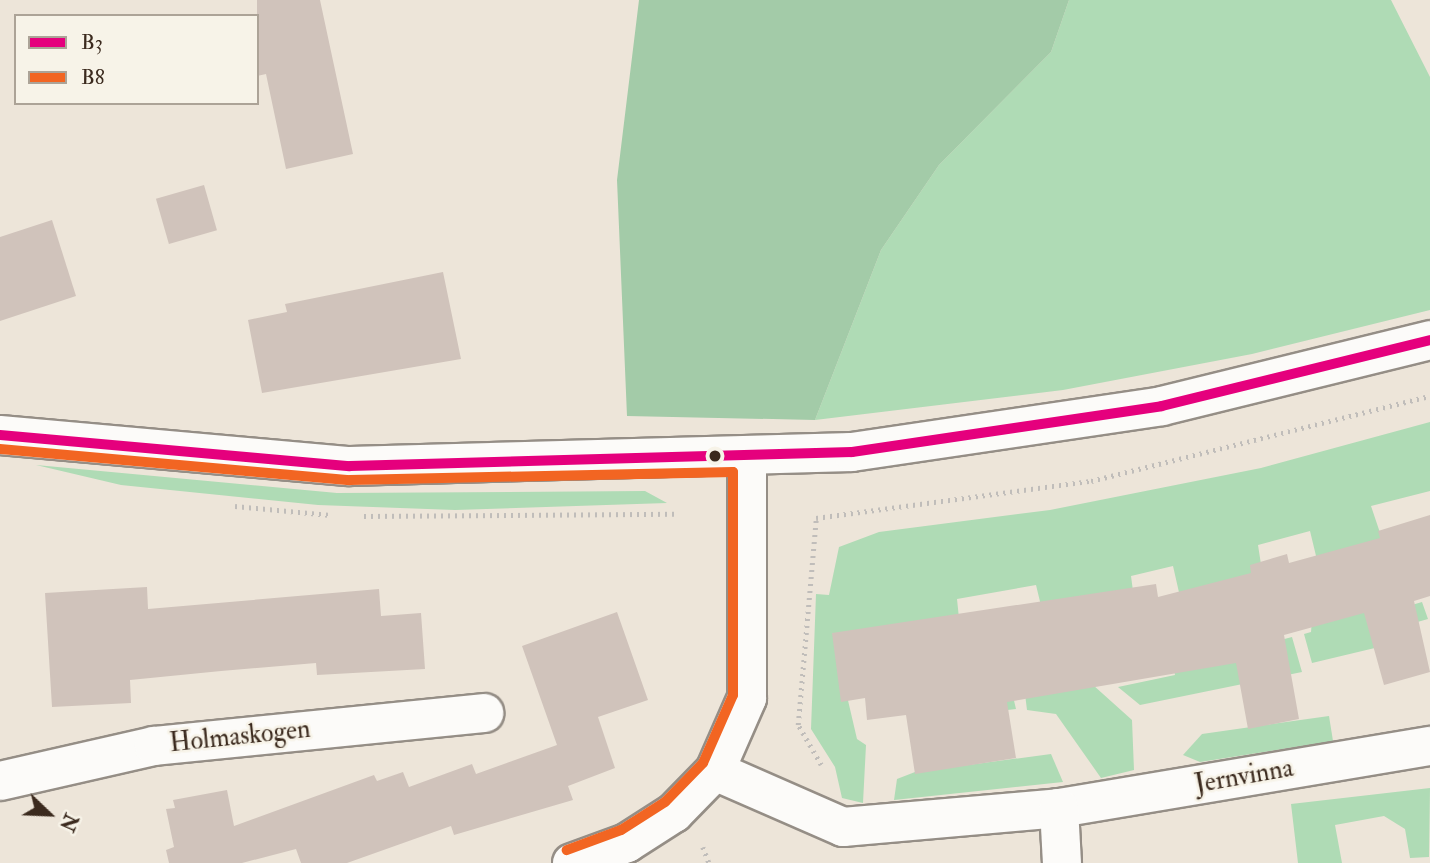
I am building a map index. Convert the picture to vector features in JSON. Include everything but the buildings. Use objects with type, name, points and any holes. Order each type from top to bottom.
[{"type":"street","points":[[0,435],[350,466],[747,458],[852,452],[1162,406],[1430,340]]},
{"type":"street","points":[[572,863],[627,843],[674,813],[715,771],[747,698],[747,458]]},
{"type":"street","name":"Holmaskogen","points":[[0,781],[153,746],[484,713]]},
{"type":"street","name":"Jernvinna","points":[[715,771],[843,827],[1059,808],[1430,746]]},
{"type":"street","points":[[1059,808],[1062,863]]},
{"type":"path","points":[[827,778],[798,725],[816,518],[1091,481],[1430,396]]},
{"type":"green space","points":[[639,0],[1069,0],[1051,52],[939,165],[881,250],[815,420],[627,416],[617,180]]},
{"type":"green space","points":[[1069,0],[1391,0],[1430,77],[1430,310],[1252,354],[1063,390],[815,420],[881,250],[939,165],[1051,52]]},
{"type":"green space","points":[[1430,422],[1430,491],[1371,506],[1405,607],[1422,602],[1428,619],[1375,634],[1379,647],[1312,663],[1304,634],[1311,632],[1317,560],[1310,531],[1258,545],[1273,642],[1292,637],[1302,672],[1140,705],[1118,687],[1175,675],[1171,654],[1183,610],[1173,566],[1131,576],[1133,591],[1093,685],[1132,720],[1134,770],[1101,778],[1056,714],[1027,710],[1024,686],[1043,614],[1036,585],[957,599],[960,628],[1011,688],[1016,709],[929,719],[843,679],[857,739],[866,745],[863,803],[842,798],[835,767],[811,729],[816,594],[829,595],[839,547],[879,532],[1050,510],[1261,468]]},
{"type":"green space","points":[[36,465],[337,493],[645,491],[667,503],[455,510],[318,505],[121,485]]},
{"type":"green space","points":[[1329,716],[1333,741],[1200,762],[1183,755],[1202,734]]},
{"type":"green space","points":[[1051,754],[1063,782],[894,800],[897,779],[915,772]]},
{"type":"green space","points":[[1430,788],[1429,857],[1410,858],[1405,829],[1384,816],[1335,825],[1342,863],[1298,863],[1291,804]]},
{"type":"transit line","name":"B3","points":[[0,435],[350,466],[852,452],[1162,406],[1430,340]]},
{"type":"transit line","name":"B8","points":[[0,449],[350,480],[733,472],[733,695],[703,763],[665,802],[621,830],[567,850]]}]
